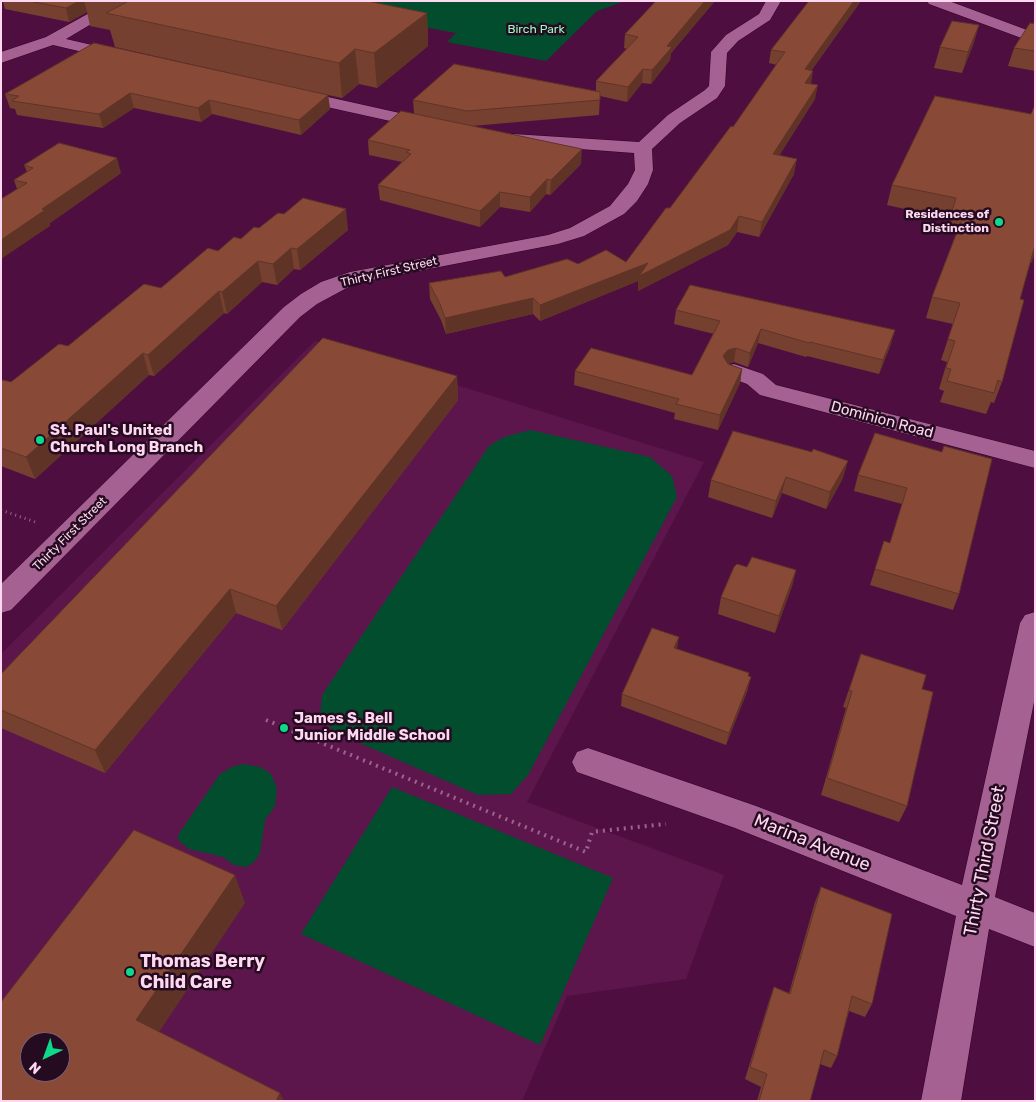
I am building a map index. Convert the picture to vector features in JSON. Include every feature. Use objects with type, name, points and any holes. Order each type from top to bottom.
[{"type":"street","points":[[1,58],[52,40],[123,1]]},
{"type":"street","points":[[498,137],[643,148],[674,120],[711,94],[717,86],[718,58],[725,44],[765,17],[774,1]]},
{"type":"street","points":[[934,1],[1035,38]]},
{"type":"street","points":[[52,40],[136,59]]},
{"type":"street","points":[[272,90],[447,129]]},
{"type":"street","name":"Thirty First Street","points":[[3,598],[292,312],[309,299],[329,287],[350,278],[551,240],[577,232],[599,222],[630,197],[644,170],[643,148]]},
{"type":"street","name":"Dominion Road","points":[[734,371],[756,379],[768,390],[1035,460]]},
{"type":"street","name":"Thirty Third Street","points":[[941,1101],[975,908],[1035,623]]},
{"type":"street","name":"Marina Avenue","points":[[588,762],[744,816],[1035,930]]},
{"type":"path","points":[[1,510],[43,525]]},
{"type":"path","points":[[266,720],[586,852],[592,832],[668,824]]},
{"type":"shaded area","name":"James S. Bell Junior Middle School","points":[[315,341],[704,462],[527,802],[724,875],[686,979],[567,996],[522,1101],[1,1101],[1,654]]},
{"type":"green space","name":"Birch Park","points":[[160,1],[625,1],[597,11],[546,61],[447,42],[456,33],[298,3]]},
{"type":"green space","points":[[530,430],[650,457],[672,476],[677,497],[528,775],[511,794],[478,795],[337,733],[320,718],[322,695],[489,446],[504,437]]},
{"type":"green space","points":[[243,764],[260,767],[271,774],[277,788],[275,806],[265,820],[260,853],[255,861],[247,867],[234,865],[223,857],[189,849],[178,840],[178,835],[220,774],[232,767]]},
{"type":"green space","points":[[392,787],[613,878],[540,1045],[301,934]]},
{"type":"building","points":[[29,1],[79,1],[66,8]]},
{"type":"building","points":[[125,1],[367,1],[427,13],[374,53],[355,49],[339,63],[106,13],[127,2]]},
{"type":"building","points":[[656,1],[705,1],[667,46],[672,47],[652,70],[643,69],[628,87],[596,81],[638,37],[625,34]]},
{"type":"building","points":[[809,1],[854,1],[805,69],[813,71],[805,83],[818,85],[773,154],[797,159],[762,222],[739,216],[730,230],[639,276],[648,263],[540,305],[533,298],[445,318],[429,283],[501,271],[505,277],[567,259],[578,264],[606,250],[626,262],[666,208],[670,208],[731,126],[733,127],[785,52],[771,50]]},
{"type":"building","points":[[952,21],[979,25],[968,52],[940,47]]},
{"type":"building","points":[[1030,23],[1035,24],[1035,51],[1014,48]]},
{"type":"building","points":[[94,43],[328,95],[299,120],[209,100],[198,108],[130,93],[99,114],[12,101],[19,96],[5,94]]},
{"type":"building","points":[[454,64],[600,92],[600,100],[467,111],[413,100]]},
{"type":"building","points":[[935,96],[1031,114],[1035,105],[1035,245],[1020,299],[1024,300],[1002,382],[998,380],[994,393],[947,381],[951,369],[946,368],[955,341],[948,339],[960,303],[932,297],[964,214],[952,211],[956,198],[892,185]]},
{"type":"building","points":[[401,111],[582,149],[551,180],[547,179],[530,197],[500,192],[480,211],[378,185],[411,154],[406,152],[410,150],[368,140]]},
{"type":"building","points":[[59,143],[117,158],[42,209],[45,210],[1,240],[1,199],[27,183],[14,180],[33,168],[24,165]]},
{"type":"building","points":[[303,198],[346,209],[297,249],[291,248],[273,264],[258,261],[222,292],[219,291],[148,355],[143,353],[26,457],[1,448],[1,381],[11,382],[59,344],[68,346],[144,284],[161,288],[208,248],[218,251],[234,237],[241,239],[254,227],[259,228],[278,213],[284,214]]},
{"type":"building","points":[[690,285],[895,330],[883,360],[809,343],[761,329],[750,353],[736,348],[728,350],[723,356],[728,364],[742,369],[720,415],[676,404],[679,399],[575,371],[591,348],[692,375],[720,321],[676,310]]},
{"type":"building","points":[[323,338],[457,376],[276,606],[230,589],[95,750],[1,710],[1,674]]},
{"type":"building","points":[[733,431],[812,452],[813,449],[848,461],[830,492],[786,477],[776,501],[711,480]]},
{"type":"building","points":[[875,433],[942,452],[944,446],[992,459],[959,594],[875,569],[884,541],[890,543],[907,488],[858,475]]},
{"type":"building","points":[[752,557],[796,570],[779,616],[721,597],[734,567],[737,564],[747,567]]},
{"type":"building","points":[[652,628],[679,637],[674,648],[749,673],[748,676],[751,677],[729,733],[622,694]]},
{"type":"building","points":[[861,654],[926,675],[922,689],[933,692],[907,806],[827,778],[852,691],[849,690]]},
{"type":"building","name":"Thomas Berry Child Care","points":[[134,830],[235,875],[136,1020],[280,1093],[276,1101],[1,1101],[1,1002]]},
{"type":"building","points":[[821,887],[892,914],[872,1004],[852,996],[837,1056],[824,1050],[810,1101],[759,1101],[767,1074],[750,1067],[774,987],[790,994]]},
{"type":"place","name":"Residences of Distinction","points":[[999,222]]},
{"type":"place","name":"St. Paul's United Church Long Branch","points":[[40,440]]},
{"type":"place","name":"James S. Bell Junior Middle School","points":[[284,728]]},
{"type":"place","name":"Thomas Berry Child Care","points":[[130,972]]}]
